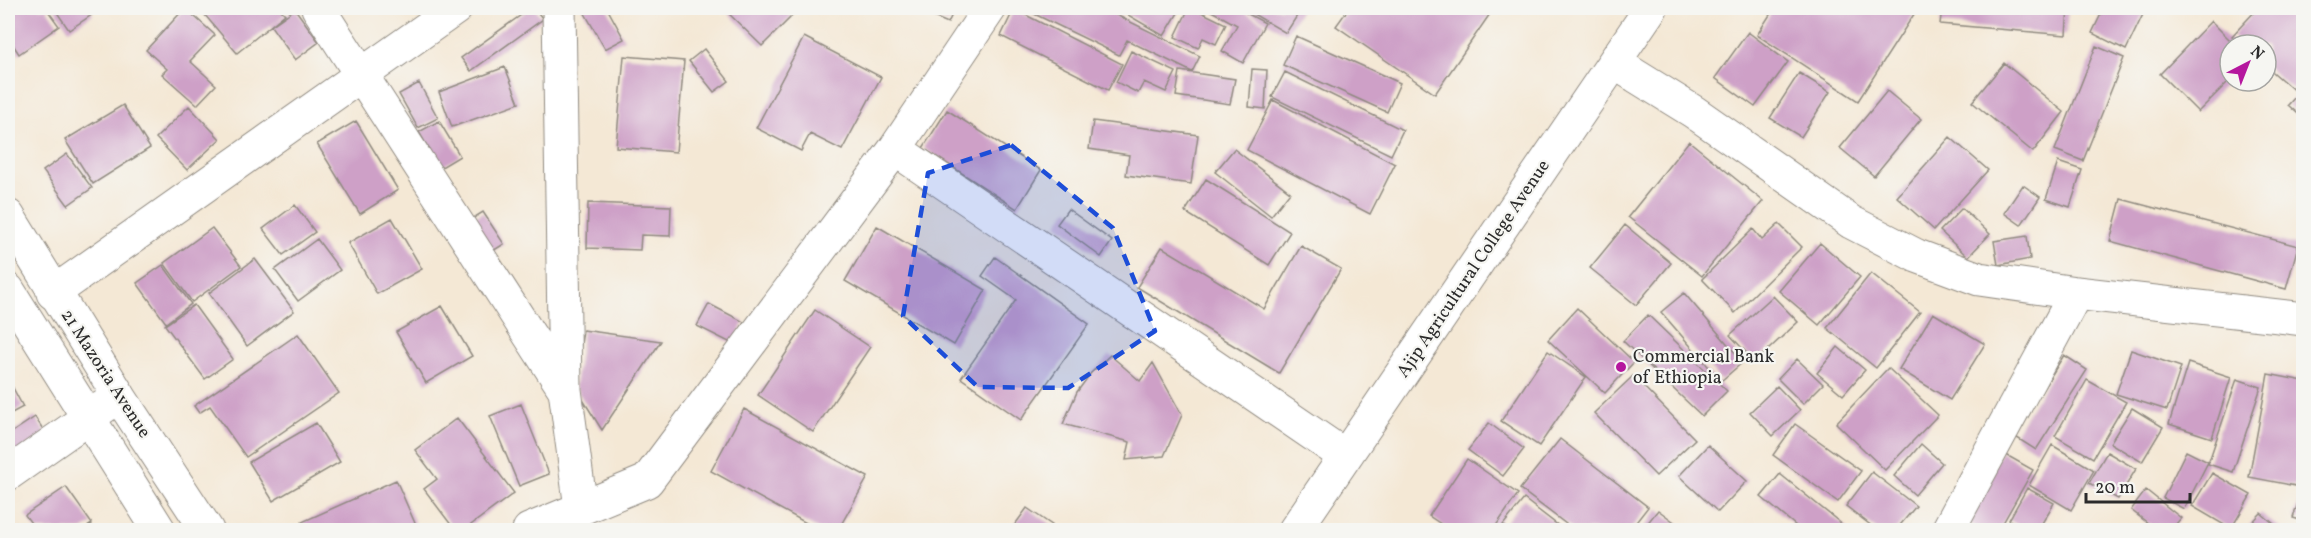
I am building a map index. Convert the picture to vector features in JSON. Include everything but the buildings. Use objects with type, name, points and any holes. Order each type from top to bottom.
[{"type":"street","points":[[318,8],[359,75],[565,390]]},
{"type":"street","points":[[53,293],[456,8]]},
{"type":"street","points":[[559,8],[565,390],[581,508]]},
{"type":"street","points":[[529,531],[647,481],[895,149],[990,8]]},
{"type":"street","name":"Ajip Agricultural College Avenue","points":[[1295,531],[1652,8]]},
{"type":"street","points":[[1615,63],[1694,112],[1851,222],[1917,256],[1978,279],[2076,293],[2304,319]]},
{"type":"street","points":[[895,149],[1345,456]]},
{"type":"street","name":"21 Mazoria Avenue","points":[[8,216],[53,293],[207,531]]},
{"type":"street","name":"21 Mazoria Avenue","points":[[8,290],[159,531]]},
{"type":"street","points":[[1948,531],[2076,293]]},
{"type":"street","points":[[8,474],[119,396]]},
{"type":"highlighted area","points":[[1011,145],[1113,228],[1155,331],[1068,388],[978,387],[903,316],[928,173]]},
{"type":"place","name":"Commercial Bank of Ethiopia","points":[[1621,367]]}]
